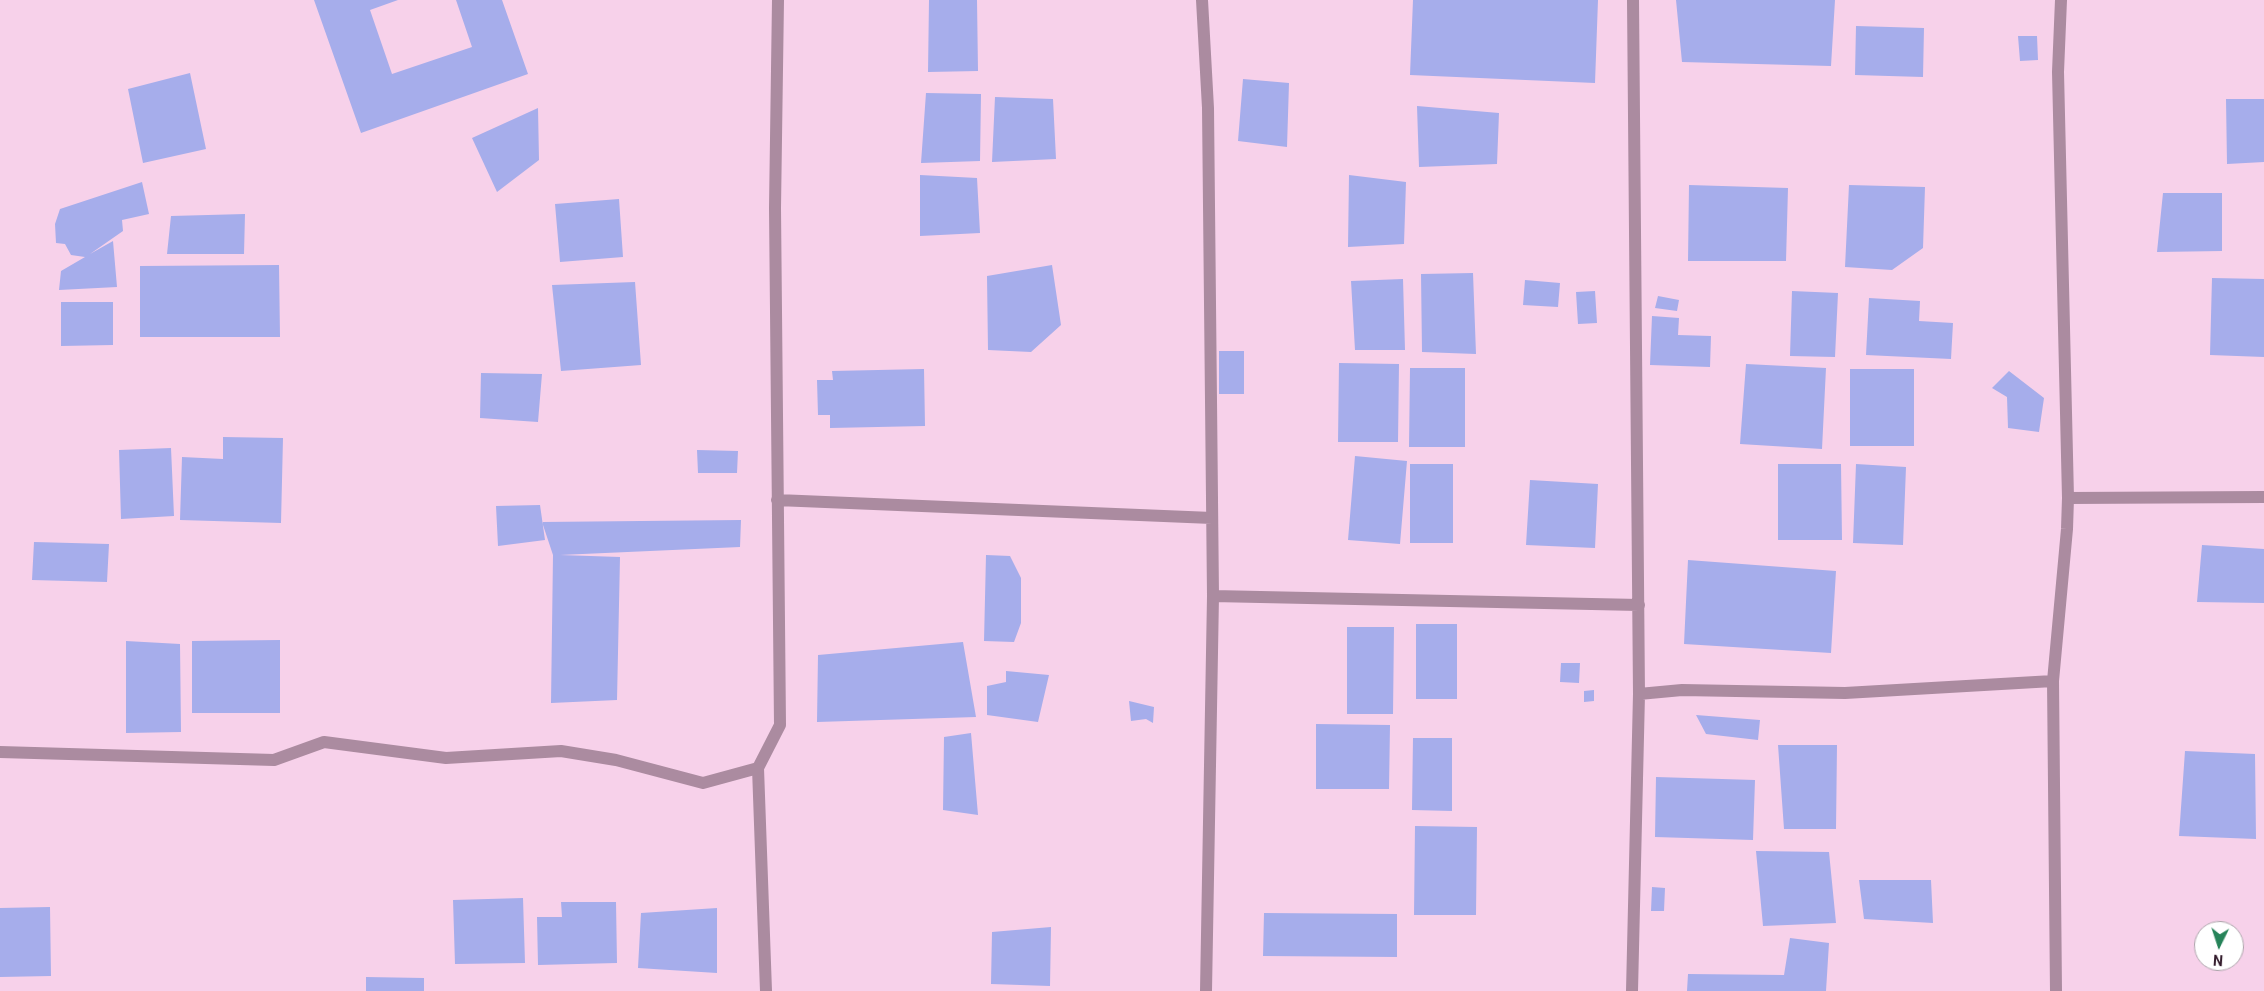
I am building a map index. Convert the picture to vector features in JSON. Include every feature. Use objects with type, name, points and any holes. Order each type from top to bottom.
[{"type":"street","points":[[766,991],[758,768],[780,725],[775,208],[778,0]]},
{"type":"street","points":[[1202,0],[1208,108],[1213,596],[1206,991]]},
{"type":"street","points":[[1632,991],[1639,694],[1633,0]]},
{"type":"street","points":[[2056,991],[2053,681],[2067,529],[2068,498],[2059,82],[2060,0]]},
{"type":"street","points":[[2068,498],[2264,497]]},
{"type":"street","points":[[777,500],[1212,518]]},
{"type":"street","points":[[1213,596],[1639,605]]},
{"type":"street","points":[[1639,694],[1682,690],[1845,693],[2053,681]]},
{"type":"street","points":[[0,752],[274,760],[324,742],[446,758],[561,751],[616,760],[703,783],[758,768]]},
{"type":"building","points":[[314,0],[398,0],[370,10],[392,74],[472,47],[456,0],[502,0],[528,74],[361,133]]},
{"type":"building","points":[[929,0],[977,0],[978,71],[928,72]]},
{"type":"building","points":[[1413,0],[1598,0],[1595,83],[1410,75]]},
{"type":"building","points":[[1676,0],[1835,0],[1831,66],[1682,62]]},
{"type":"building","points":[[1856,26],[1924,28],[1923,77],[1855,75]]},
{"type":"building","points":[[2018,36],[2037,36],[2038,60],[2020,61]]},
{"type":"building","points":[[190,73],[206,149],[143,163],[128,89]]},
{"type":"building","points":[[1243,79],[1289,83],[1287,147],[1238,141]]},
{"type":"building","points":[[926,93],[981,94],[980,161],[921,163]]},
{"type":"building","points":[[995,97],[1053,99],[1056,159],[992,162]]},
{"type":"building","points":[[2226,99],[2264,99],[2264,162],[2227,164]]},
{"type":"building","points":[[1417,106],[1499,113],[1497,164],[1419,167]]},
{"type":"building","points":[[538,108],[539,160],[497,192],[472,138]]},
{"type":"building","points":[[920,175],[977,178],[980,233],[920,236]]},
{"type":"building","points":[[1349,175],[1406,182],[1404,244],[1348,247]]},
{"type":"building","points":[[142,182],[149,214],[122,220],[123,231],[90,254],[113,241],[117,287],[59,290],[61,271],[85,257],[71,255],[65,244],[56,243],[55,224],[60,209]]},
{"type":"building","points":[[1689,185],[1788,188],[1786,261],[1688,261]]},
{"type":"building","points":[[1849,185],[1925,187],[1923,248],[1892,270],[1845,267]]},
{"type":"building","points":[[2163,193],[2222,193],[2222,251],[2157,252]]},
{"type":"building","points":[[619,199],[623,257],[560,262],[555,204]]},
{"type":"building","points":[[245,214],[244,254],[167,254],[171,216]]},
{"type":"building","points":[[279,265],[280,337],[140,337],[140,266]]},
{"type":"building","points":[[1052,265],[1061,325],[1031,352],[988,350],[987,276]]},
{"type":"building","points":[[1473,273],[1476,354],[1422,352],[1421,274]]},
{"type":"building","points":[[2212,278],[2264,279],[2264,357],[2210,355]]},
{"type":"building","points":[[1403,279],[1405,350],[1355,350],[1351,281]]},
{"type":"building","points":[[1525,280],[1560,283],[1558,307],[1523,305]]},
{"type":"building","points":[[635,282],[641,365],[561,371],[552,285]]},
{"type":"building","points":[[1595,291],[1597,323],[1578,324],[1576,292]]},
{"type":"building","points":[[1792,291],[1838,293],[1835,357],[1790,356]]},
{"type":"building","points":[[1658,296],[1679,300],[1677,311],[1655,308]]},
{"type":"building","points":[[1869,298],[1920,301],[1919,321],[1953,323],[1951,359],[1866,355]]},
{"type":"building","points":[[61,302],[113,302],[113,345],[61,346]]},
{"type":"building","points":[[1652,316],[1679,318],[1678,335],[1711,336],[1710,367],[1650,365]]},
{"type":"building","points":[[1219,351],[1244,351],[1244,394],[1219,394]]},
{"type":"building","points":[[1339,363],[1399,364],[1398,442],[1338,442]]},
{"type":"building","points":[[1746,364],[1826,368],[1822,449],[1740,444]]},
{"type":"building","points":[[1410,368],[1465,368],[1465,447],[1409,447]]},
{"type":"building","points":[[924,369],[925,426],[830,428],[830,415],[818,415],[817,380],[833,380],[832,371]]},
{"type":"building","points":[[1850,369],[1914,369],[1914,446],[1850,446]]},
{"type":"building","points":[[2009,371],[2044,398],[2039,432],[2008,428],[2007,397],[1992,388]]},
{"type":"building","points":[[481,373],[542,374],[538,422],[480,418]]},
{"type":"building","points":[[223,437],[283,438],[281,523],[180,520],[182,457],[223,459]]},
{"type":"building","points":[[171,448],[174,516],[121,519],[119,450]]},
{"type":"building","points":[[697,450],[738,451],[737,473],[698,473]]},
{"type":"building","points":[[1355,456],[1407,461],[1400,544],[1348,540]]},
{"type":"building","points":[[1410,464],[1453,464],[1453,543],[1410,543]]},
{"type":"building","points":[[1778,464],[1841,464],[1842,540],[1778,540]]},
{"type":"building","points":[[1856,464],[1906,467],[1903,545],[1853,543]]},
{"type":"building","points":[[1530,480],[1598,484],[1595,548],[1526,545]]},
{"type":"building","points":[[540,505],[545,540],[498,546],[496,506]]},
{"type":"building","points":[[741,520],[740,547],[560,555],[620,557],[617,700],[551,703],[553,555],[542,522]]},
{"type":"building","points":[[34,542],[109,544],[107,582],[32,580]]},
{"type":"building","points":[[2202,545],[2264,549],[2264,603],[2197,602]]},
{"type":"building","points":[[986,555],[1010,556],[1021,578],[1021,623],[1014,642],[984,641]]},
{"type":"building","points":[[1688,560],[1836,571],[1831,653],[1684,644]]},
{"type":"building","points":[[1416,624],[1457,624],[1457,699],[1416,699]]},
{"type":"building","points":[[1347,627],[1394,627],[1393,714],[1347,714]]},
{"type":"building","points":[[280,640],[280,713],[192,713],[192,641]]},
{"type":"building","points":[[126,641],[180,644],[181,732],[126,733]]},
{"type":"building","points":[[963,642],[976,717],[817,722],[818,655]]},
{"type":"building","points":[[1561,663],[1580,663],[1579,683],[1560,682]]},
{"type":"building","points":[[1006,671],[1049,675],[1038,722],[987,715],[987,686],[1006,682]]},
{"type":"building","points":[[1594,690],[1594,701],[1584,702],[1584,691]]},
{"type":"building","points":[[1129,701],[1154,707],[1153,723],[1146,719],[1131,721]]},
{"type":"building","points":[[1696,715],[1760,720],[1758,740],[1706,734]]},
{"type":"building","points":[[1316,724],[1390,725],[1389,789],[1316,789]]},
{"type":"building","points":[[971,733],[978,815],[943,810],[944,737]]},
{"type":"building","points":[[1413,738],[1452,738],[1452,811],[1412,810]]},
{"type":"building","points":[[1778,745],[1837,745],[1836,829],[1784,829]]},
{"type":"building","points":[[2185,751],[2255,754],[2256,839],[2179,836]]},
{"type":"building","points":[[1656,777],[1755,780],[1753,840],[1655,837]]},
{"type":"building","points":[[1415,826],[1477,827],[1476,915],[1414,915]]},
{"type":"building","points":[[1756,851],[1829,852],[1836,923],[1763,926]]},
{"type":"building","points":[[1859,880],[1931,880],[1933,923],[1864,919]]},
{"type":"building","points":[[1652,887],[1665,888],[1664,911],[1651,911]]},
{"type":"building","points":[[523,898],[525,963],[455,964],[453,900]]},
{"type":"building","points":[[561,902],[616,902],[617,963],[538,965],[537,917],[562,917]]},
{"type":"building","points":[[50,907],[51,976],[0,977],[0,908]]},
{"type":"building","points":[[717,908],[717,973],[638,968],[641,913]]},
{"type":"building","points":[[1264,913],[1397,914],[1397,957],[1263,956]]},
{"type":"building","points":[[1051,927],[1050,986],[991,984],[992,932]]},
{"type":"building","points":[[1790,938],[1829,943],[1826,991],[1687,991],[1688,974],[1784,975]]},
{"type":"building","points":[[366,977],[424,978],[424,991],[366,991]]}]
